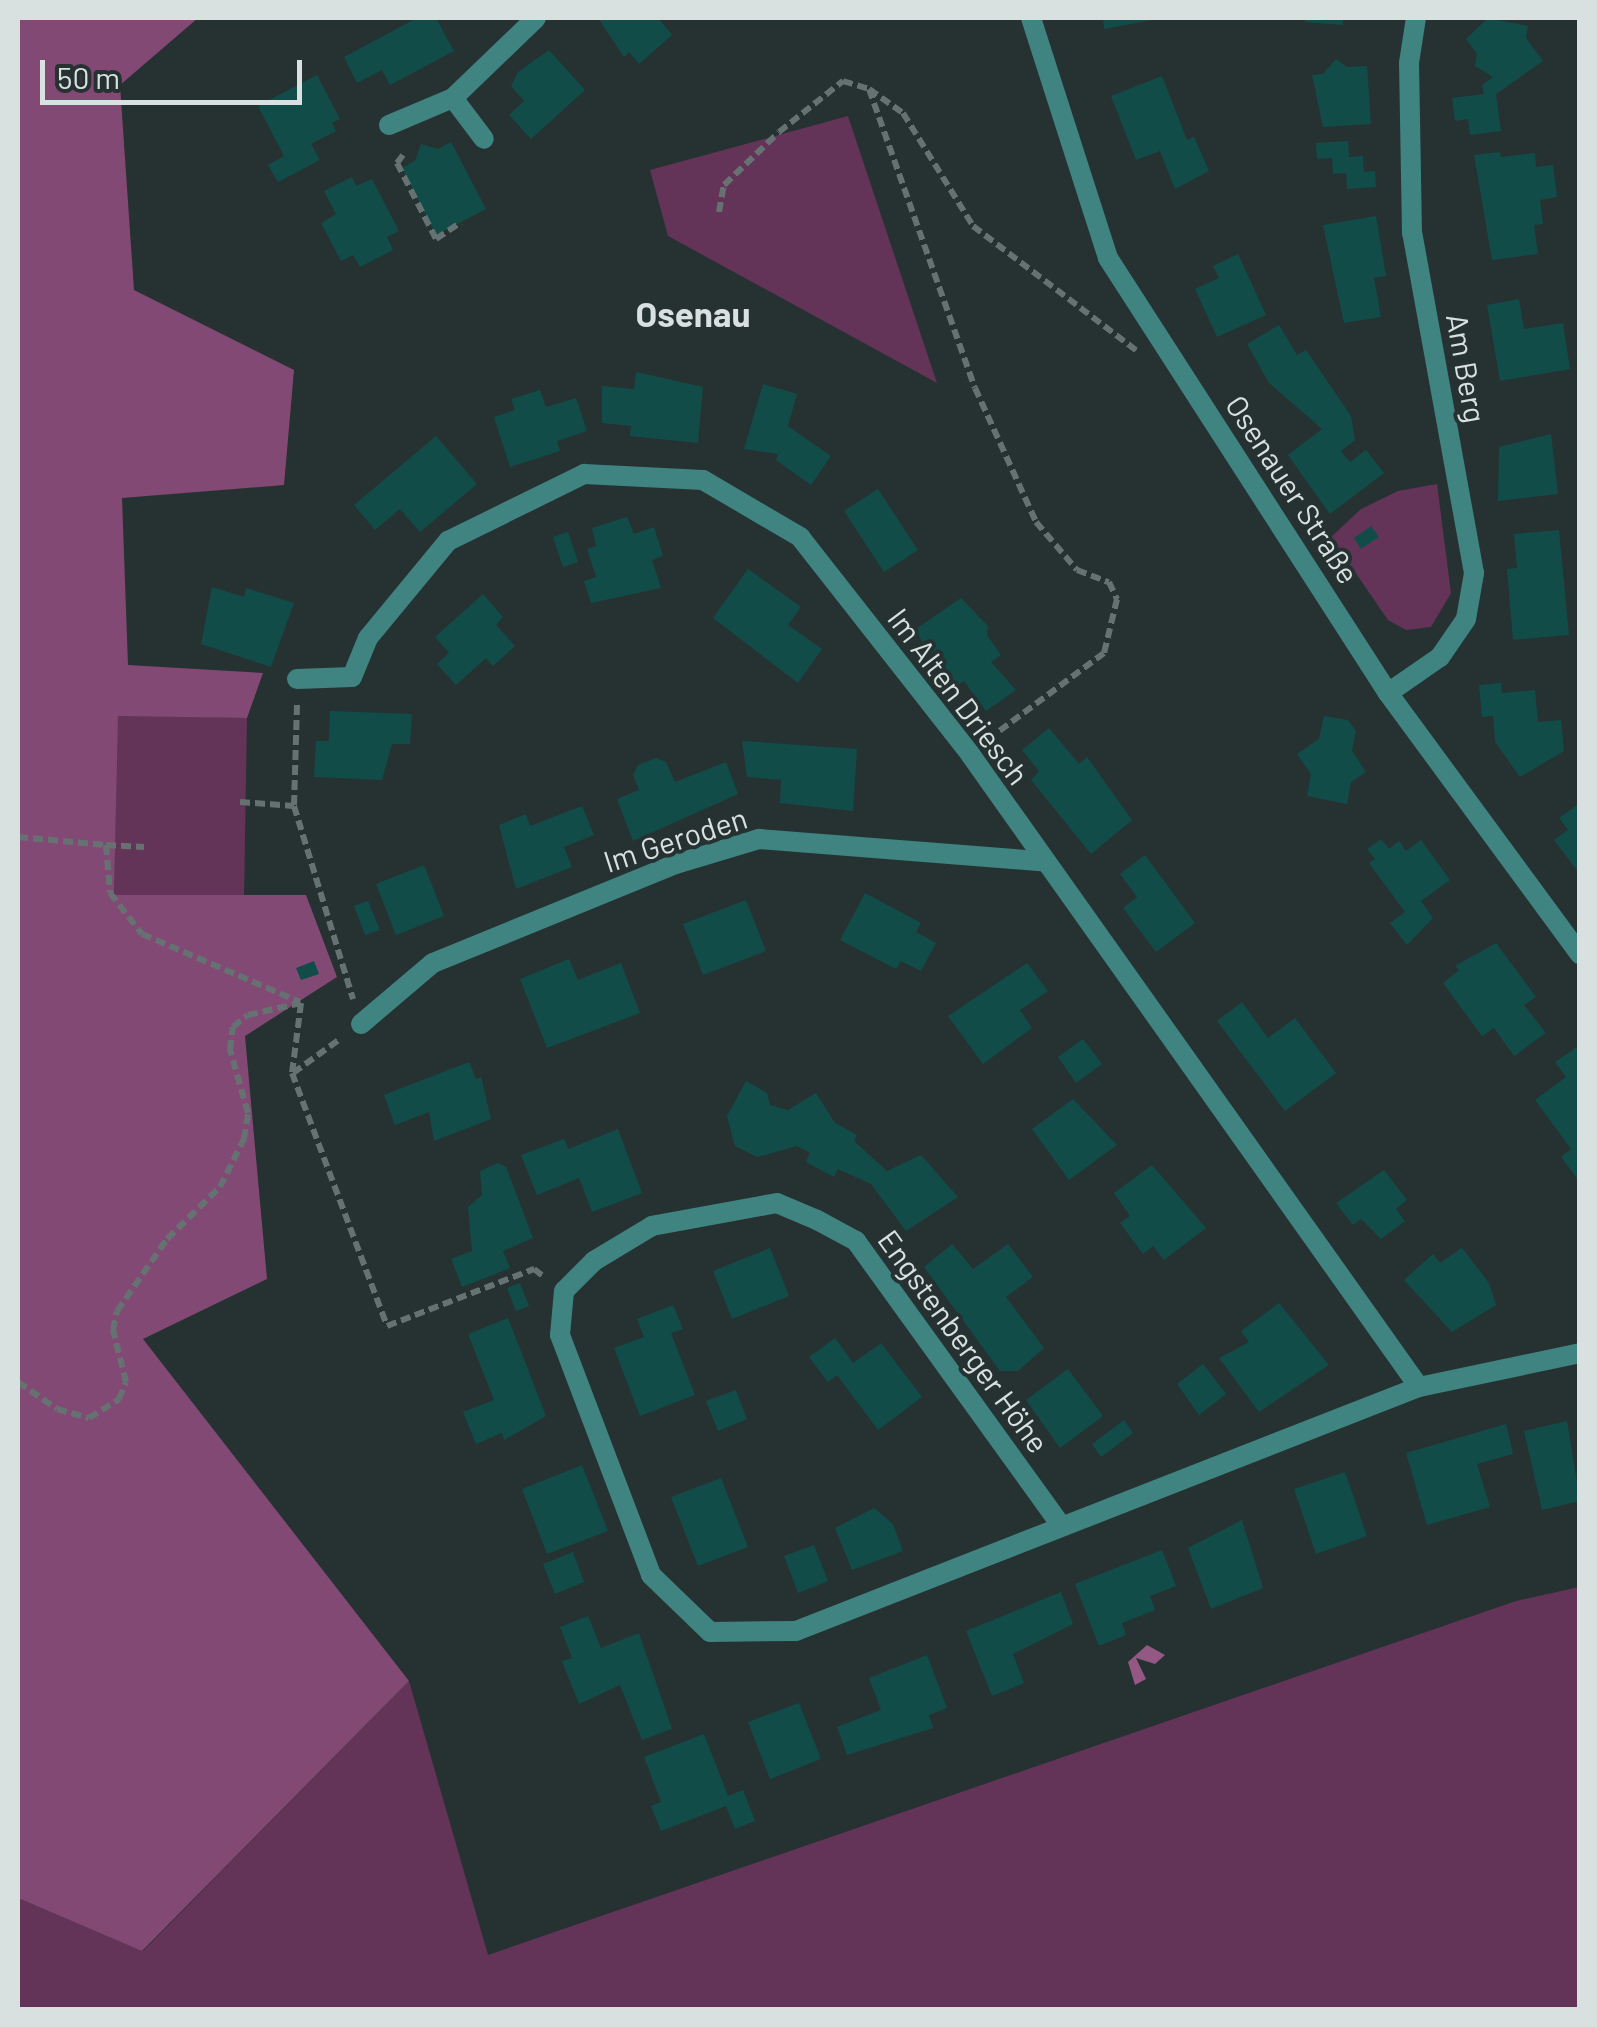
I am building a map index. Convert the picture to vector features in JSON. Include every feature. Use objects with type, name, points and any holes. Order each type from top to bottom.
[{"type":"street","points":[[390,125],[453,98],[536,18]]},
{"type":"street","name":"Osenauer Straße","points":[[1031,18],[1108,258],[1388,693],[1580,954]]},
{"type":"street","name":"Am Berg","points":[[1388,693],[1440,656],[1466,618],[1474,573],[1412,233],[1409,63],[1416,18]]},
{"type":"street","points":[[453,98],[484,139]]},
{"type":"street","name":"Im Alten Driesch","points":[[297,679],[352,677],[368,638],[448,541],[584,474],[703,480],[800,537],[970,754],[1041,861],[1419,1387]]},
{"type":"street","name":"Im Geroden","points":[[362,1024],[434,963],[676,864],[760,840],[1041,861]]},
{"type":"street","name":"Engstenberger Höhe","points":[[564,1291],[594,1261],[652,1226],[777,1202],[817,1220],[856,1241],[1060,1524]]},
{"type":"street","points":[[564,1291],[560,1336],[651,1575],[710,1632],[796,1631],[1060,1524],[1419,1387],[1580,1353]]},
{"type":"path","points":[[719,212],[724,184],[779,132],[843,81],[868,89],[903,113],[973,226],[1134,354],[1160,338]]},
{"type":"path","points":[[868,89],[975,388],[1036,522],[1078,570],[1109,582],[1117,599],[1104,652],[970,754]]},
{"type":"path","points":[[403,154],[397,163],[436,239],[461,222]]},
{"type":"path","points":[[297,679],[294,806],[347,983]]},
{"type":"path","points":[[240,802],[294,806]]},
{"type":"path","points":[[18,837],[144,847]]},
{"type":"path","points":[[106,846],[110,893],[142,934],[301,1002]]},
{"type":"path","points":[[301,1002],[292,1074],[388,1326],[534,1269],[564,1291]]},
{"type":"path","points":[[18,1382],[57,1410],[89,1418],[119,1399],[126,1382],[113,1330],[117,1312],[167,1239],[220,1187],[244,1139],[248,1113],[230,1050],[233,1027],[248,1015],[301,1002]]},
{"type":"path","points":[[292,1074],[362,1024]]},
{"type":"shaded area","points":[[18,18],[198,18],[120,85],[134,290],[294,370],[284,485],[122,498],[128,665],[263,673],[247,718],[118,716],[114,895],[306,895],[337,977],[245,1036],[267,1279],[143,1339],[409,1681],[142,1951],[18,1898]]},
{"type":"shaded area","points":[[848,116],[937,383],[668,236],[650,170]]},
{"type":"shaded area","points":[[1437,484],[1451,593],[1431,627],[1406,630],[1388,620],[1331,537],[1361,509],[1398,491]]},
{"type":"shaded area","points":[[117,715],[247,718],[244,899],[114,896]]},
{"type":"shaded area","points":[[1579,1587],[1579,2009],[18,2009],[18,1898],[143,1951],[409,1681],[488,1955],[1516,1601]]},
{"type":"shaded area","points":[[1147,1645],[1165,1655],[1155,1664],[1136,1658],[1146,1679],[1135,1685],[1128,1662]]},
{"type":"building","points":[[417,18],[436,18],[454,51],[390,85],[382,70],[357,83],[344,57]]},
{"type":"building","points":[[598,18],[658,18],[672,35],[639,64],[629,52],[624,57]]},
{"type":"building","points":[[1103,18],[1157,18],[1158,19],[1104,29]]},
{"type":"building","points":[[1305,18],[1343,18],[1343,25],[1305,22]]},
{"type":"building","points":[[1488,18],[1528,26],[1526,38],[1543,61],[1496,94],[1501,131],[1470,135],[1468,119],[1455,121],[1452,98],[1484,94],[1482,85],[1493,77],[1475,66],[1477,54],[1466,39]]},
{"type":"building","points":[[549,50],[585,90],[531,139],[509,115],[524,101],[511,86],[518,72]]},
{"type":"building","points":[[1336,59],[1347,67],[1367,66],[1371,124],[1323,127],[1312,75],[1323,74]]},
{"type":"building","points":[[317,75],[340,119],[332,123],[336,131],[311,144],[320,160],[278,182],[268,165],[284,156],[258,106]]},
{"type":"building","points":[[1162,76],[1187,140],[1194,137],[1209,171],[1175,189],[1160,151],[1136,160],[1111,96]]},
{"type":"building","points":[[1348,141],[1349,157],[1363,156],[1364,172],[1375,171],[1376,187],[1347,189],[1346,173],[1333,174],[1332,158],[1317,159],[1316,143]]},
{"type":"building","points":[[451,142],[486,209],[436,235],[402,168],[415,161],[421,144],[438,149]]},
{"type":"building","points":[[1500,152],[1501,157],[1535,153],[1536,167],[1553,165],[1557,197],[1540,200],[1543,224],[1534,225],[1538,254],[1492,260],[1474,155]]},
{"type":"building","points":[[352,177],[356,186],[372,179],[399,231],[387,237],[393,250],[360,267],[353,255],[341,261],[321,223],[336,214],[324,191]]},
{"type":"building","points":[[1376,216],[1386,276],[1374,278],[1381,317],[1344,323],[1323,225]]},
{"type":"building","points":[[1238,254],[1266,315],[1217,337],[1195,289],[1219,278],[1213,266]]},
{"type":"building","points":[[1519,299],[1524,329],[1563,323],[1570,369],[1500,381],[1487,305]]},
{"type":"building","points":[[1279,325],[1297,355],[1306,350],[1351,416],[1355,440],[1341,451],[1350,462],[1366,450],[1384,473],[1330,514],[1288,455],[1322,429],[1269,383],[1247,344]]},
{"type":"building","points":[[636,372],[703,387],[698,443],[630,436],[631,426],[602,423],[602,386],[634,389]]},
{"type":"building","points":[[763,384],[797,394],[788,426],[831,456],[811,485],[776,460],[778,454],[744,449]]},
{"type":"building","points":[[540,390],[546,407],[576,398],[587,431],[557,441],[560,451],[510,467],[494,417],[515,410],[511,399]]},
{"type":"building","points":[[1551,434],[1558,494],[1498,501],[1499,447]]},
{"type":"building","points":[[436,436],[477,484],[420,532],[400,509],[375,530],[354,505]]},
{"type":"building","points":[[878,489],[918,550],[884,572],[844,511]]},
{"type":"building","points":[[627,517],[634,534],[654,527],[663,556],[652,560],[661,588],[591,603],[584,581],[596,577],[587,549],[596,546],[592,528]]},
{"type":"building","points":[[1371,526],[1379,537],[1361,549],[1354,538]]},
{"type":"building","points":[[1559,530],[1569,635],[1513,640],[1507,569],[1517,568],[1514,534]]},
{"type":"building","points":[[568,532],[578,562],[563,567],[553,537]]},
{"type":"building","points":[[748,569],[801,607],[788,625],[822,649],[798,683],[713,618]]},
{"type":"building","points":[[212,587],[244,597],[246,588],[294,603],[271,667],[201,644]]},
{"type":"building","points":[[483,594],[503,617],[496,625],[515,646],[493,666],[486,658],[456,685],[437,664],[449,653],[435,637]]},
{"type":"building","points":[[961,598],[988,626],[987,635],[1001,655],[991,662],[1016,690],[986,711],[964,681],[956,686],[928,655],[916,629]]},
{"type":"building","points":[[1501,683],[1502,693],[1535,690],[1538,722],[1561,720],[1564,751],[1520,777],[1495,742],[1493,716],[1482,717],[1479,685]]},
{"type":"building","points":[[330,711],[412,714],[410,744],[392,744],[382,780],[314,777],[316,741],[329,741]]},
{"type":"building","points":[[1324,716],[1348,720],[1356,731],[1352,751],[1366,772],[1351,782],[1347,804],[1307,796],[1311,774],[1297,754],[1319,739]]},
{"type":"building","points":[[1049,728],[1079,764],[1087,757],[1132,820],[1091,854],[1031,780],[1039,771],[1022,750]]},
{"type":"building","points":[[742,741],[857,749],[853,811],[780,803],[781,780],[747,777]]},
{"type":"building","points":[[656,758],[666,762],[675,782],[726,762],[738,794],[633,841],[617,799],[639,790],[633,775],[638,765]]},
{"type":"building","points":[[1580,803],[1580,874],[1554,840],[1568,830],[1559,818]]},
{"type":"building","points":[[582,806],[594,835],[564,847],[572,867],[516,889],[499,825],[526,814],[530,826]]},
{"type":"building","points":[[1381,839],[1389,849],[1399,841],[1406,851],[1421,840],[1450,880],[1421,901],[1433,918],[1407,945],[1390,923],[1405,912],[1369,863],[1375,859],[1367,849]]},
{"type":"building","points":[[1145,855],[1195,923],[1156,952],[1123,908],[1137,897],[1120,874]]},
{"type":"building","points":[[424,865],[444,916],[396,935],[376,884]]},
{"type":"building","points":[[865,893],[921,923],[916,932],[936,943],[921,971],[901,961],[896,969],[840,940]]},
{"type":"building","points":[[746,900],[766,951],[703,975],[683,924]]},
{"type":"building","points":[[368,901],[380,930],[365,935],[354,906]]},
{"type":"building","points":[[1496,943],[1536,997],[1524,1005],[1546,1033],[1514,1056],[1494,1028],[1482,1036],[1443,983],[1459,970],[1455,966]]},
{"type":"building","points":[[569,959],[578,980],[621,963],[640,1013],[547,1048],[520,979]]},
{"type":"building","points":[[314,961],[319,974],[301,980],[296,968]]},
{"type":"building","points":[[1027,963],[1048,991],[1020,1010],[1032,1028],[983,1064],[948,1016]]},
{"type":"building","points":[[1242,1002],[1268,1038],[1295,1018],[1336,1073],[1285,1111],[1217,1021]]},
{"type":"building","points":[[1083,1039],[1102,1064],[1076,1083],[1058,1057]]},
{"type":"building","points":[[1580,1045],[1580,1182],[1561,1157],[1571,1149],[1535,1100],[1566,1077],[1555,1062]]},
{"type":"building","points":[[469,1062],[476,1079],[481,1077],[491,1119],[434,1141],[429,1112],[395,1125],[384,1095]]},
{"type":"building","points":[[746,1081],[767,1093],[770,1105],[788,1110],[816,1093],[835,1123],[857,1135],[854,1141],[887,1171],[921,1155],[958,1197],[906,1231],[871,1184],[838,1169],[834,1177],[806,1162],[810,1153],[797,1146],[757,1157],[735,1146],[727,1116]]},
{"type":"building","points":[[1073,1099],[1117,1145],[1069,1180],[1032,1129]]},
{"type":"building","points":[[618,1129],[642,1193],[592,1212],[579,1178],[537,1195],[521,1155],[564,1139],[568,1149]]},
{"type":"building","points":[[498,1163],[506,1167],[533,1238],[503,1251],[510,1268],[462,1287],[451,1259],[472,1251],[468,1207],[482,1195],[480,1171]]},
{"type":"building","points":[[1152,1165],[1206,1228],[1164,1260],[1153,1246],[1143,1254],[1120,1223],[1130,1216],[1114,1193]]},
{"type":"building","points":[[1384,1170],[1407,1200],[1396,1209],[1405,1221],[1381,1239],[1361,1219],[1353,1225],[1336,1203]]},
{"type":"building","points":[[952,1244],[973,1269],[1008,1244],[1033,1277],[1006,1297],[1044,1348],[1018,1371],[1000,1371],[924,1267]]},
{"type":"building","points":[[770,1248],[789,1296],[732,1319],[713,1271]]},
{"type":"building","points":[[1462,1248],[1489,1283],[1496,1305],[1452,1332],[1404,1280],[1433,1254],[1440,1263]]},
{"type":"building","points":[[520,1283],[529,1306],[516,1311],[507,1288]]},
{"type":"building","points":[[1279,1303],[1329,1365],[1259,1412],[1219,1358],[1249,1342],[1241,1331]]},
{"type":"building","points":[[673,1305],[683,1329],[671,1333],[695,1395],[640,1416],[614,1348],[644,1337],[637,1319]]},
{"type":"building","points":[[508,1318],[546,1416],[504,1440],[502,1433],[476,1444],[463,1412],[494,1400],[468,1334]]},
{"type":"building","points":[[835,1338],[853,1363],[881,1343],[922,1397],[878,1430],[837,1375],[828,1382],[809,1357]]},
{"type":"building","points":[[1203,1364],[1226,1394],[1199,1415],[1177,1384]]},
{"type":"building","points":[[1068,1369],[1103,1416],[1060,1448],[1026,1400]]},
{"type":"building","points":[[736,1390],[747,1419],[718,1431],[706,1401]]},
{"type":"building","points":[[1124,1420],[1133,1433],[1101,1457],[1092,1444]]},
{"type":"building","points":[[1567,1421],[1580,1501],[1542,1510],[1524,1431]]},
{"type":"building","points":[[1506,1424],[1513,1454],[1477,1464],[1490,1507],[1427,1525],[1406,1453]]},
{"type":"building","points":[[582,1465],[608,1531],[547,1554],[522,1489]]},
{"type":"building","points":[[1345,1472],[1367,1536],[1316,1554],[1294,1489]]},
{"type":"building","points":[[721,1478],[748,1547],[698,1566],[671,1497]]},
{"type":"building","points":[[874,1508],[893,1524],[903,1551],[852,1570],[835,1528]]},
{"type":"building","points":[[1242,1520],[1263,1588],[1211,1609],[1188,1548]]},
{"type":"building","points":[[814,1545],[828,1581],[798,1593],[784,1556]]},
{"type":"building","points":[[1162,1550],[1176,1586],[1150,1596],[1155,1610],[1122,1623],[1126,1635],[1099,1646],[1075,1584]]},
{"type":"building","points":[[573,1552],[584,1582],[555,1594],[543,1564]]},
{"type":"building","points":[[1061,1592],[1073,1624],[1013,1654],[1024,1683],[992,1696],[966,1631]]},
{"type":"building","points":[[588,1616],[601,1648],[639,1633],[672,1729],[642,1740],[620,1685],[579,1704],[562,1661],[572,1658],[560,1627]]},
{"type":"building","points":[[927,1655],[947,1708],[929,1715],[933,1728],[847,1755],[837,1727],[881,1710],[869,1678]]},
{"type":"building","points":[[799,1703],[821,1759],[770,1779],[748,1722]]},
{"type":"building","points":[[704,1734],[728,1796],[743,1790],[755,1821],[735,1829],[726,1806],[661,1831],[651,1806],[661,1802],[644,1757]]},
{"type":"district","name":"Osenau","points":[[693,313]]}]
